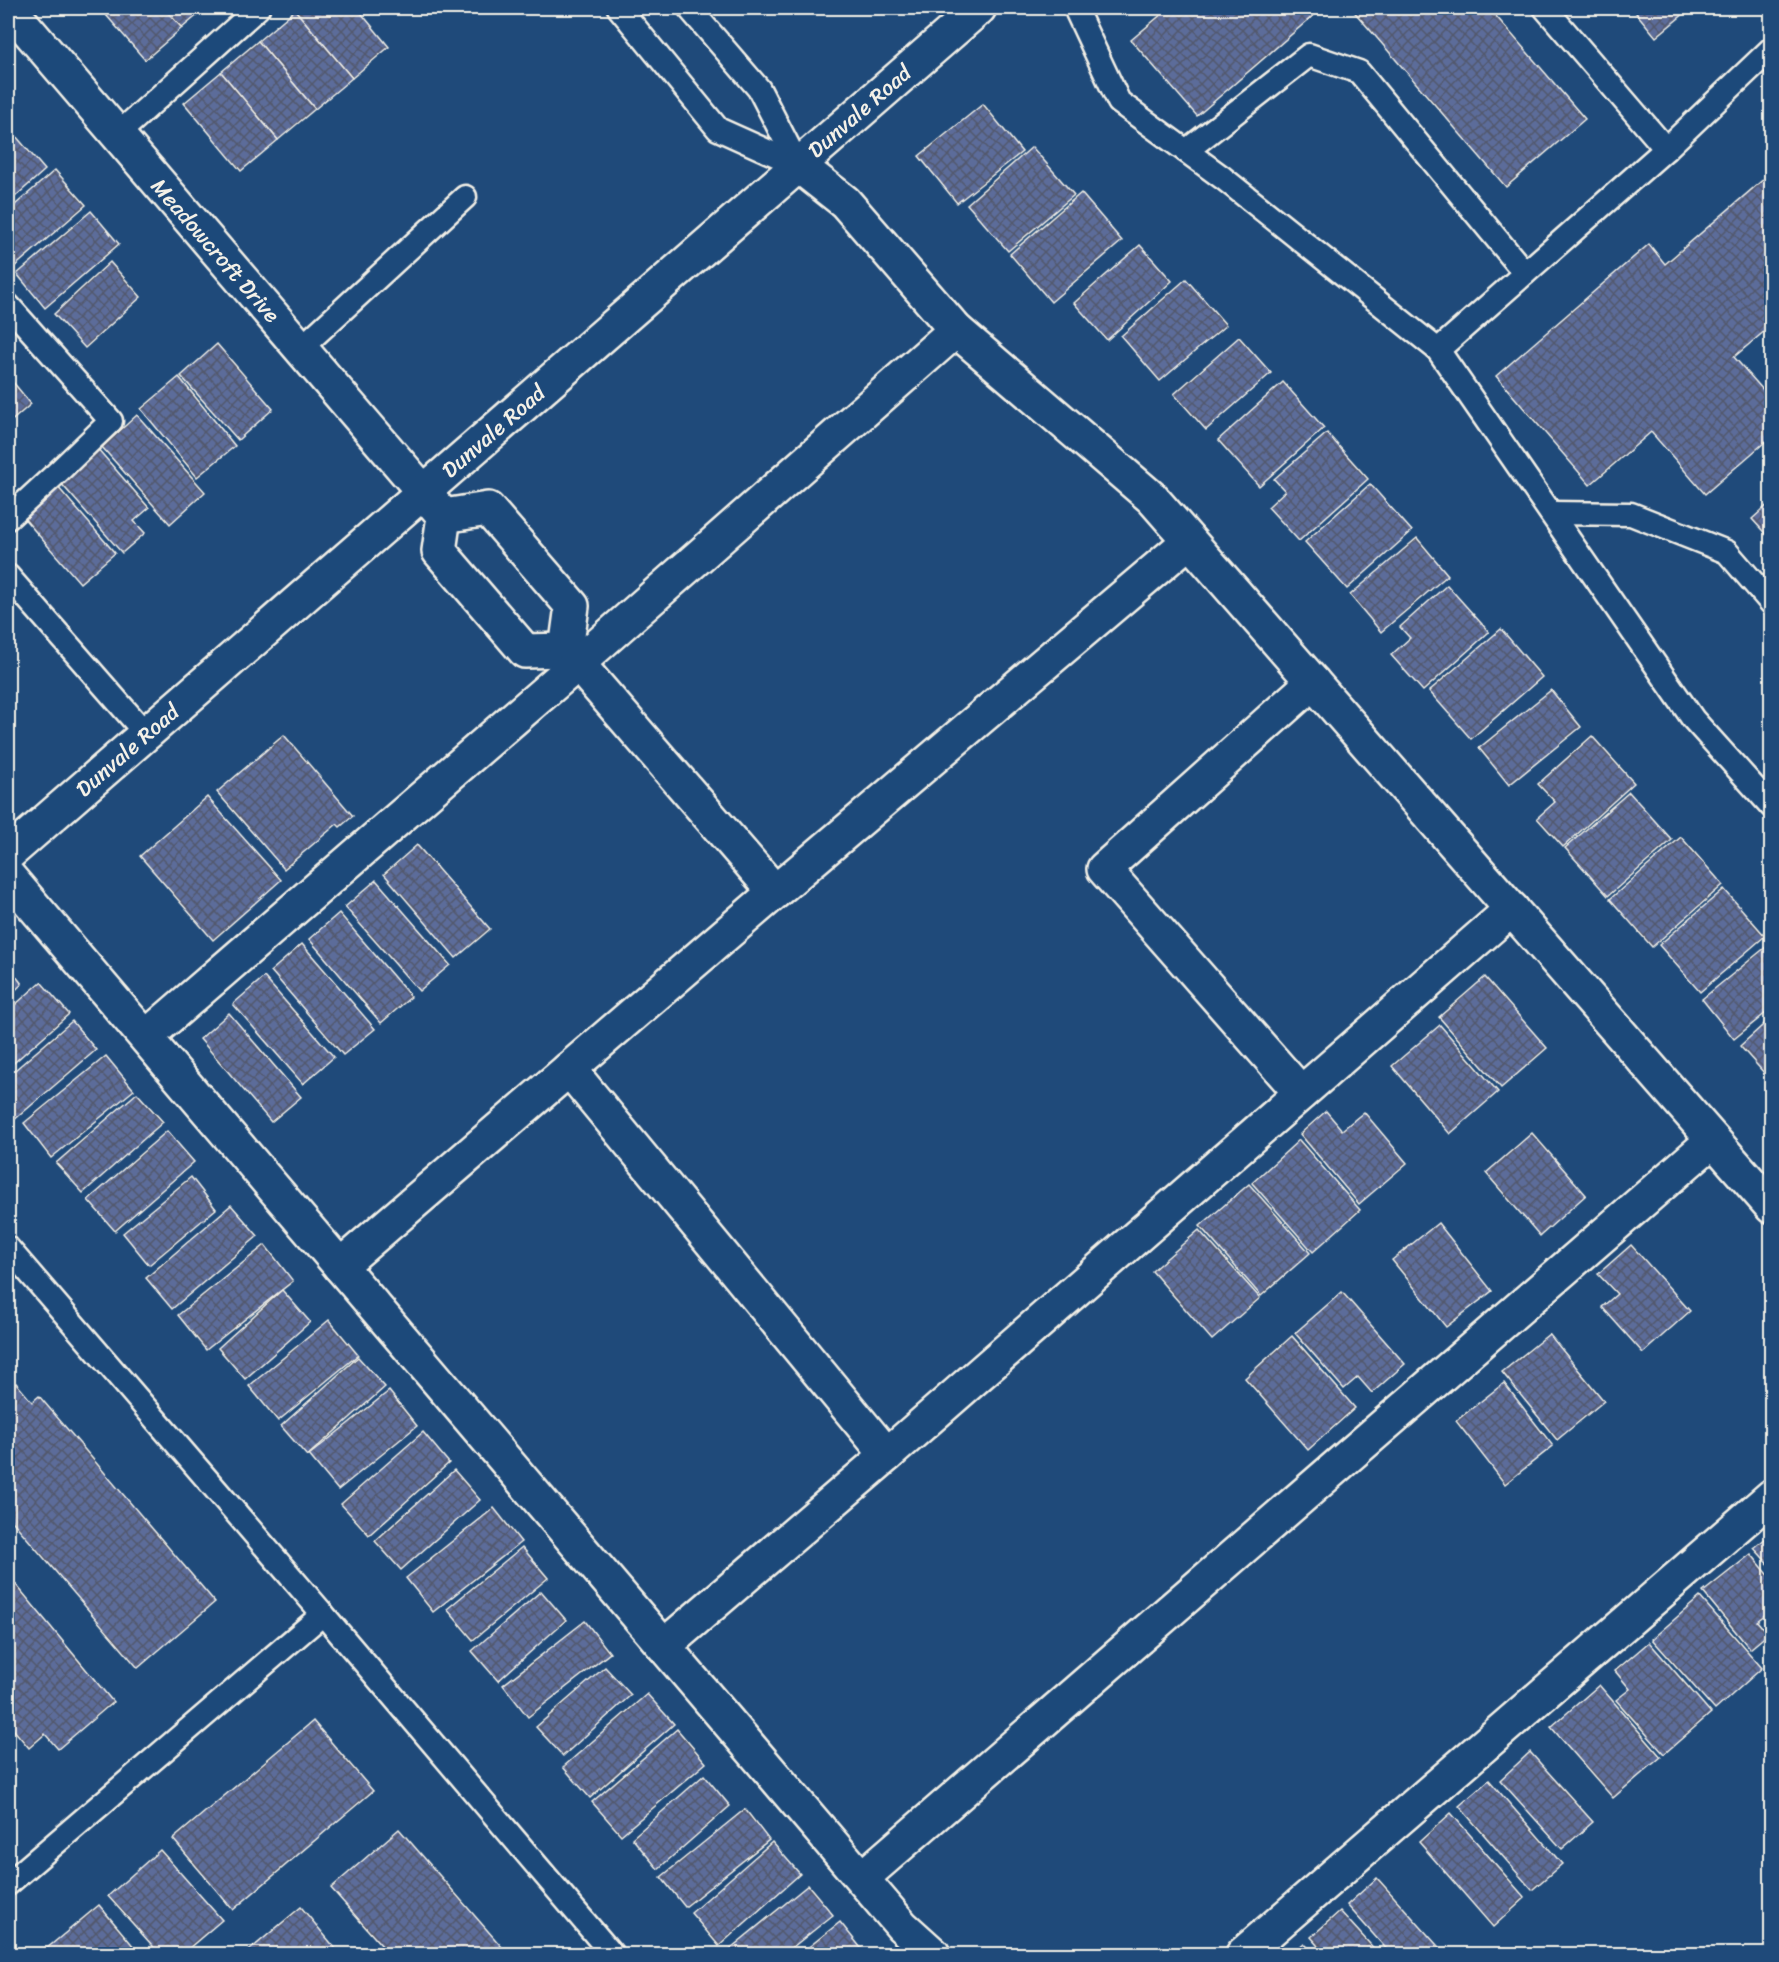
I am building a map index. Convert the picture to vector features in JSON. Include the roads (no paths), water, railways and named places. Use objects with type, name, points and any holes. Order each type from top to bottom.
[{"type":"street","name":"Meadowcroft Drive","points":[[9,8],[444,516]]},
{"type":"street","name":"Dunvale Road","points":[[8,854],[979,8]]},
{"type":"street","points":[[798,165],[845,202],[956,330],[1152,498],[1772,1207]]},
{"type":"street","points":[[146,1037],[572,657],[956,330]]},
{"type":"street","points":[[572,657],[525,651],[439,551],[444,516],[488,509],[572,606],[572,657],[775,892]]},
{"type":"street","points":[[340,1266],[1189,540]]},
{"type":"street","points":[[1301,1093],[1104,869],[1313,682]]},
{"type":"street","points":[[8,876],[902,1926],[933,1954]]},
{"type":"street","points":[[664,1646],[887,1455],[1512,909]]},
{"type":"street","points":[[569,1069],[887,1455]]},
{"type":"street","points":[[862,1878],[1713,1140]]},
{"type":"street","points":[[1243,1954],[1772,1496]]},
{"type":"lane","points":[[118,134],[258,8]]},
{"type":"lane","points":[[619,8],[718,129],[798,165]]},
{"type":"lane","points":[[689,8],[759,89],[798,165]]},
{"type":"lane","points":[[1075,8],[1119,102],[1223,178],[1438,350],[1693,719],[1772,807]]},
{"type":"lane","points":[[1545,8],[1666,149]]},
{"type":"lane","points":[[1438,350],[1666,149],[1772,48]]},
{"type":"lane","points":[[1186,151],[1309,55],[1359,72],[1525,273]]},
{"type":"lane","points":[[301,348],[465,197]]},
{"type":"lane","points":[[8,305],[111,421],[8,518]]},
{"type":"lane","points":[[1551,513],[1631,514],[1727,552],[1772,604]]},
{"type":"lane","points":[[8,576],[146,734]]},
{"type":"lane","points":[[8,1248],[612,1954]]},
{"type":"lane","points":[[8,1884],[323,1614]]}]
